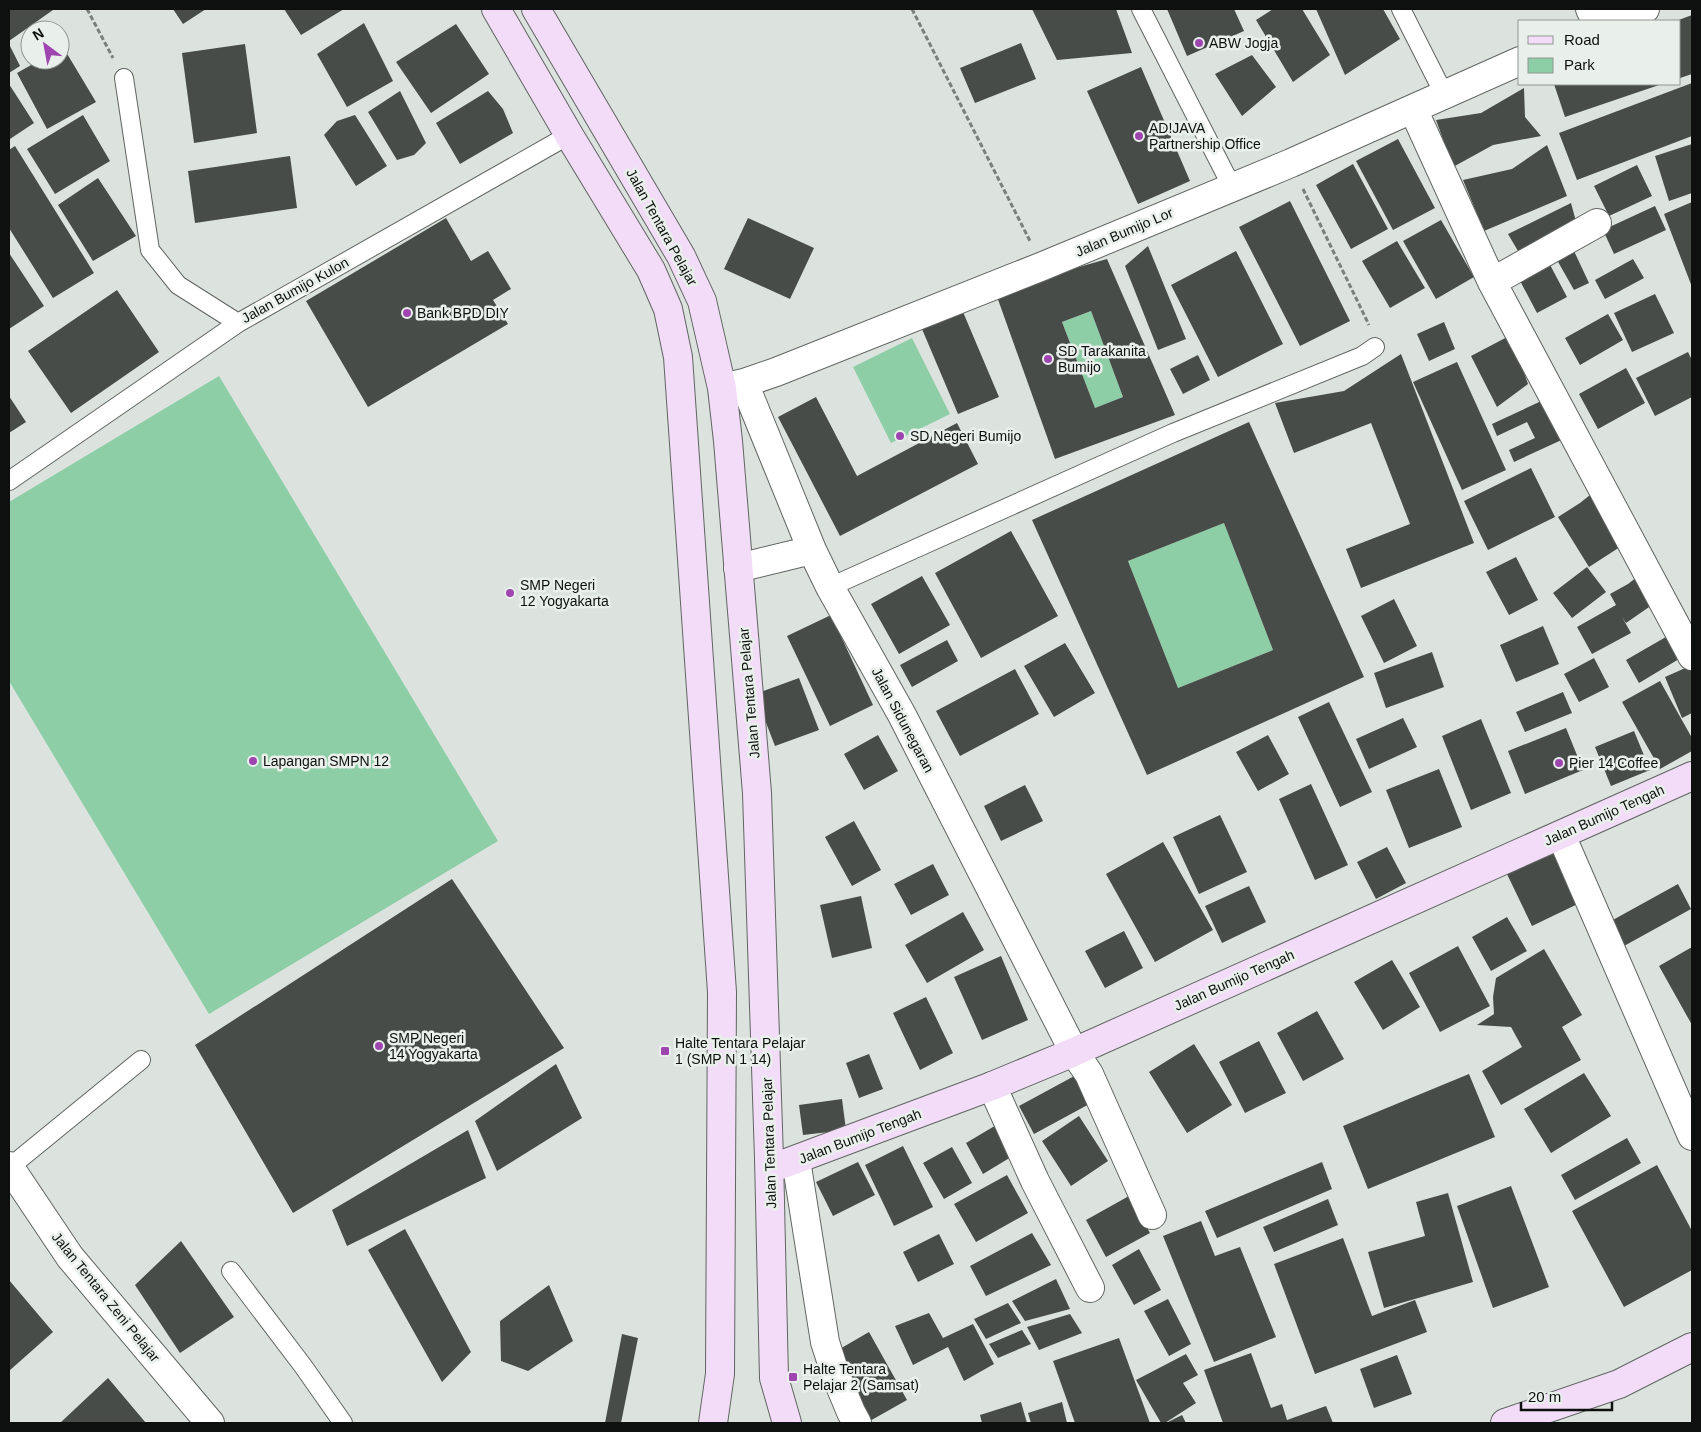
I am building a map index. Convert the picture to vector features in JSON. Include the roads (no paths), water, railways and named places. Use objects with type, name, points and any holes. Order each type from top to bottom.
[{"type":"main road","points":[[496,9],[569,136],[651,270],[668,309],[678,357],[722,992],[720,1374],[713,1423]]},
{"type":"main road","name":"Jalan Tentara Pelajar","points":[[536,9],[681,256],[702,301],[733,386],[728,441],[757,793],[770,1170],[774,1378],[787,1423]]},
{"type":"main road","name":"Jalan Bumijo Tengah","points":[[770,1170],[992,1086],[1074,1052],[1692,776]]},
{"type":"main road","points":[[1505,1423],[1619,1384],[1692,1347]]},
{"type":"street","points":[[1614,20],[1644,9]]},
{"type":"street","name":"Jalan Bumijo Lor","points":[[733,386],[776,372],[1043,266],[1291,163],[1518,62]]},
{"type":"street","points":[[1413,109],[1492,282],[1692,656]]},
{"type":"street","points":[[1492,282],[1597,223]]},
{"type":"street","name":"Jalan Sidunegaran","points":[[733,386],[830,587],[902,715],[1074,1052],[1089,1074],[1152,1215]]},
{"type":"street","points":[[738,568],[812,550]]},
{"type":"street","points":[[1561,835],[1689,1121]]},
{"type":"street","points":[[992,1086],[1035,1181],[1090,1288]]},
{"type":"street","points":[[796,1160],[825,1342],[836,1376],[857,1423]]},
{"type":"street","name":"Jalan Tentara Zeni Pelajar","points":[[9,1166],[70,1257],[210,1423]]},
{"type":"lane","points":[[1141,9],[1232,187]]},
{"type":"lane","points":[[1401,9],[1444,94]]},
{"type":"lane","name":"Jalan Bumijo Kulon","points":[[124,78],[150,250],[178,285],[238,323],[569,136]]},
{"type":"lane","points":[[9,481],[238,323]]},
{"type":"lane","points":[[830,587],[1173,433],[1362,356],[1375,347]]},
{"type":"lane","points":[[9,1166],[141,1060]]},
{"type":"lane","points":[[231,1271],[304,1366],[343,1423]]},
{"type":"place","name":"ABW Jogja","points":[[1199,43]]},
{"type":"place","name":"AD!JAVA Partnership Office","points":[[1139,136]]},
{"type":"place","name":"Bank BPD DIY","points":[[407,313]]},
{"type":"place","name":"SD Tarakanita Bumijo","points":[[1048,359]]},
{"type":"place","name":"SD Negeri Bumijo","points":[[900,436]]},
{"type":"place","name":"SMP Negeri 12 Yogyakarta","points":[[510,593]]},
{"type":"place","name":"Lapangan SMPN 12","points":[[253,761]]},
{"type":"place","name":"Pier 14 Coffee","points":[[1559,763]]},
{"type":"place","name":"SMP Negeri 14 Yogyakarta","points":[[379,1046]]},
{"type":"place","name":"Halte Tentara Pelajar 1 (SMP N 1 14)","points":[[665,1051]]},
{"type":"place","name":"Halte Tentara Pelajar 2 (Samsat)","points":[[793,1377]]}]
